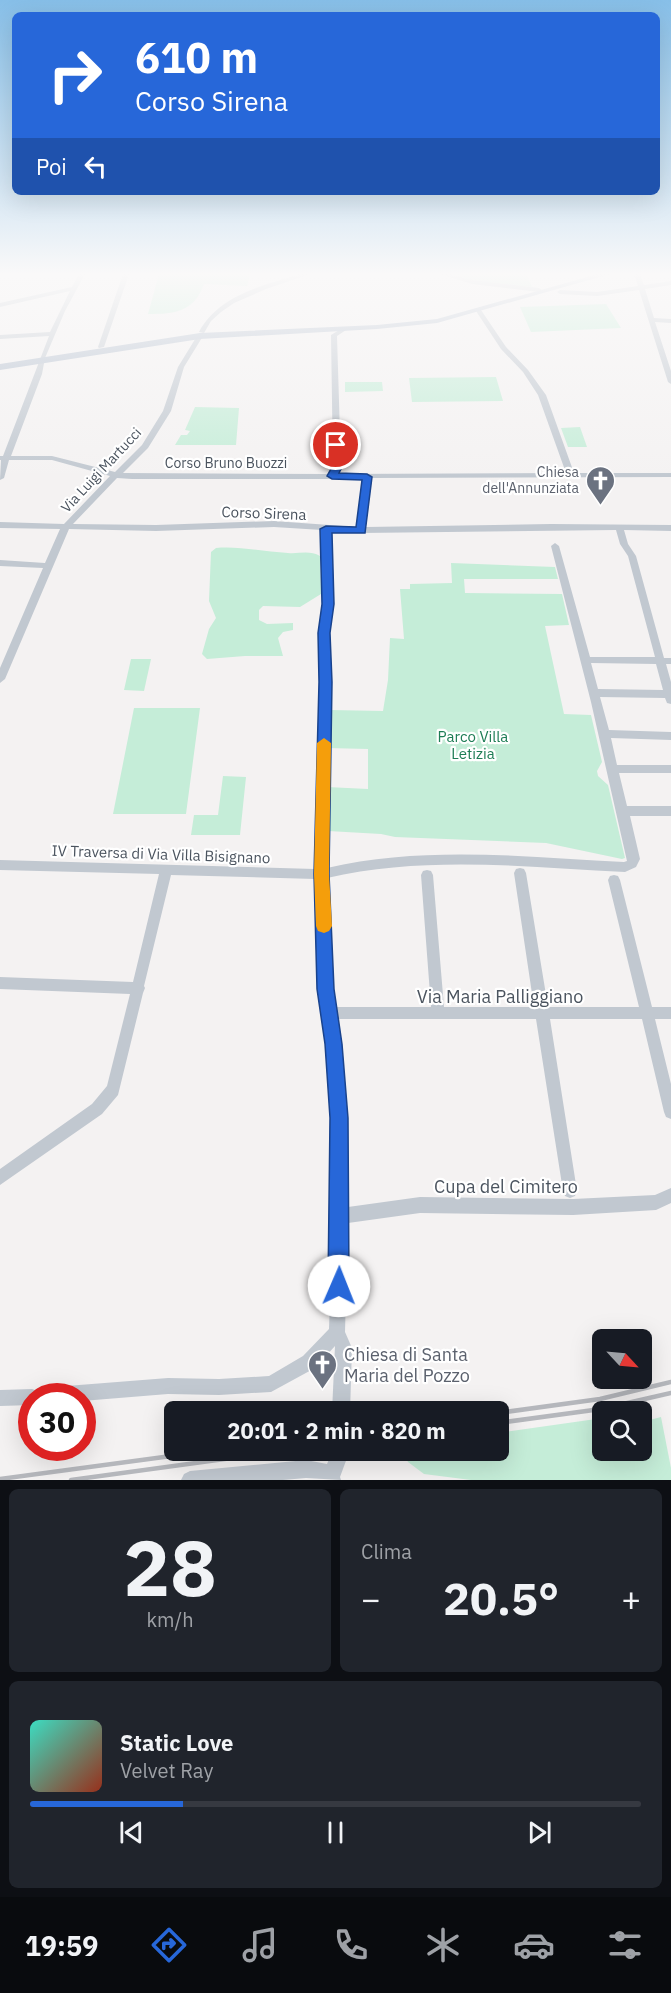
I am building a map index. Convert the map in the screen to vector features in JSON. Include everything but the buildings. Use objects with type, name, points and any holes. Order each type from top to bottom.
[{"type":"main road","points":[[0,365],[136,343]]},
{"type":"street","points":[[0,478],[3,458],[34,388],[49,343]]},
{"type":"street","points":[[101,348],[103,343]]},
{"type":"street","name":"Via Luigi Martucci","points":[[0,679],[68,525],[110,478],[116,476],[145,446],[167,411],[182,367],[196,343]]},
{"type":"street","points":[[332,343],[332,476]]},
{"type":"street","points":[[499,343],[526,371],[542,395],[570,474]]},
{"type":"street","points":[[659,343],[671,382]]},
{"type":"street","name":"Corso Bruno Buozzi","points":[[3,458],[52,458],[116,476],[671,475]]},
{"type":"street","points":[[361,531],[367,477]]},
{"type":"street","name":"Corso Sirena","points":[[0,525],[156,528],[274,524],[361,531],[671,528]]},
{"type":"street","points":[[593,693],[670,696],[665,661],[632,556],[624,544],[619,527]]},
{"type":"street","points":[[326,529],[328,604],[324,643],[326,682],[321,874],[326,989],[334,1044],[339,1118],[340,1216],[337,1332],[344,1348],[342,1401]]},
{"type":"street","points":[[555,546],[579,629],[623,811],[671,811]]},
{"type":"street","points":[[0,563],[48,566]]},
{"type":"street","points":[[592,660],[665,661]]},
{"type":"street","points":[[0,683],[0,689]]},
{"type":"street","points":[[604,734],[671,735]]},
{"type":"street","points":[[612,769],[671,769]]},
{"type":"street","name":"IV Traversa di Via Villa Bisignano","points":[[0,865],[321,874],[372,864],[425,861],[484,860],[625,867],[632,864],[634,859],[623,811]]},
{"type":"street","points":[[0,1178],[107,1100],[113,1090],[166,869]]},
{"type":"street","points":[[520,873],[570,1191]]},
{"type":"street","points":[[427,875],[438,1013]]},
{"type":"street","points":[[615,880],[671,1112]]},
{"type":"street","points":[[0,983],[139,987]]},
{"type":"street","name":"Via Maria Palliggiano","points":[[329,1013],[671,1013]]},
{"type":"street","name":"Cupa del Cimitero","points":[[340,1216],[420,1205],[573,1207],[656,1202],[671,1195]]},
{"type":"street","points":[[96,1392],[168,1386],[219,1387],[270,1384],[309,1362],[337,1332]]},
{"type":"street","points":[[0,1398],[18,1397]]},
{"type":"street","points":[[332,1479],[337,1461]]},
{"type":"street","points":[[190,1480],[296,1469],[326,1472],[332,1479]]},
{"type":"green space","points":[[496,377],[503,401],[412,402],[409,378]]},
{"type":"green space","points":[[345,382],[382,382],[383,391],[345,392]]},
{"type":"green space","points":[[195,407],[239,408],[236,445],[175,445],[181,435],[187,435],[190,431],[185,430]]},
{"type":"green space","points":[[580,427],[587,447],[568,447],[561,428]]},
{"type":"green space","points":[[216,548],[308,553],[320,556],[321,594],[300,607],[263,606],[259,610],[259,620],[267,624],[293,623],[293,630],[283,632],[278,638],[283,656],[207,659],[202,654],[209,629],[216,618],[209,601],[211,552]]},
{"type":"green space","name":"Parco Villa Letizia","points":[[451,563],[555,567],[558,579],[464,579],[465,593],[562,594],[569,625],[545,626],[564,714],[591,715],[602,762],[597,771],[598,776],[608,785],[625,858],[546,843],[395,837],[328,831],[327,787],[368,789],[368,749],[327,748],[330,710],[383,711],[388,680],[390,638],[404,639],[400,589],[410,589],[410,584],[452,583]]},
{"type":"green space","points":[[131,659],[151,659],[144,691],[124,690]]},
{"type":"green space","points":[[134,708],[200,708],[186,814],[113,814]]},
{"type":"green space","points":[[223,776],[246,777],[240,835],[191,835],[194,815],[218,815]]},
{"type":"green space","points":[[661,1417],[671,1468],[671,1480],[471,1480],[424,1474],[407,1461],[509,1461],[509,1431],[592,1420],[592,1461],[652,1461],[652,1419]]},
{"type":"railway","points":[[509,1411],[600,1399],[671,1382]]},
{"type":"railway","points":[[509,1422],[601,1409],[671,1393]]},
{"type":"railway","points":[[0,1479],[164,1457]]},
{"type":"railway","points":[[71,1480],[210,1461]]},
{"type":"slow traffic","points":[[324,743],[321,874],[324,926]]},
{"type":"place","name":"Chiesa dell'Annunziata","points":[[600,506]]},
{"type":"place","name":"Chiesa di Santa Maria del Pozzo","points":[[323,1390]]},
{"type":"route","points":[[336,445],[337,467],[332,476],[367,477],[361,531],[326,529],[328,604],[323,652],[326,682],[321,874],[326,1000],[334,1044],[339,1118],[339,1286]]}]
